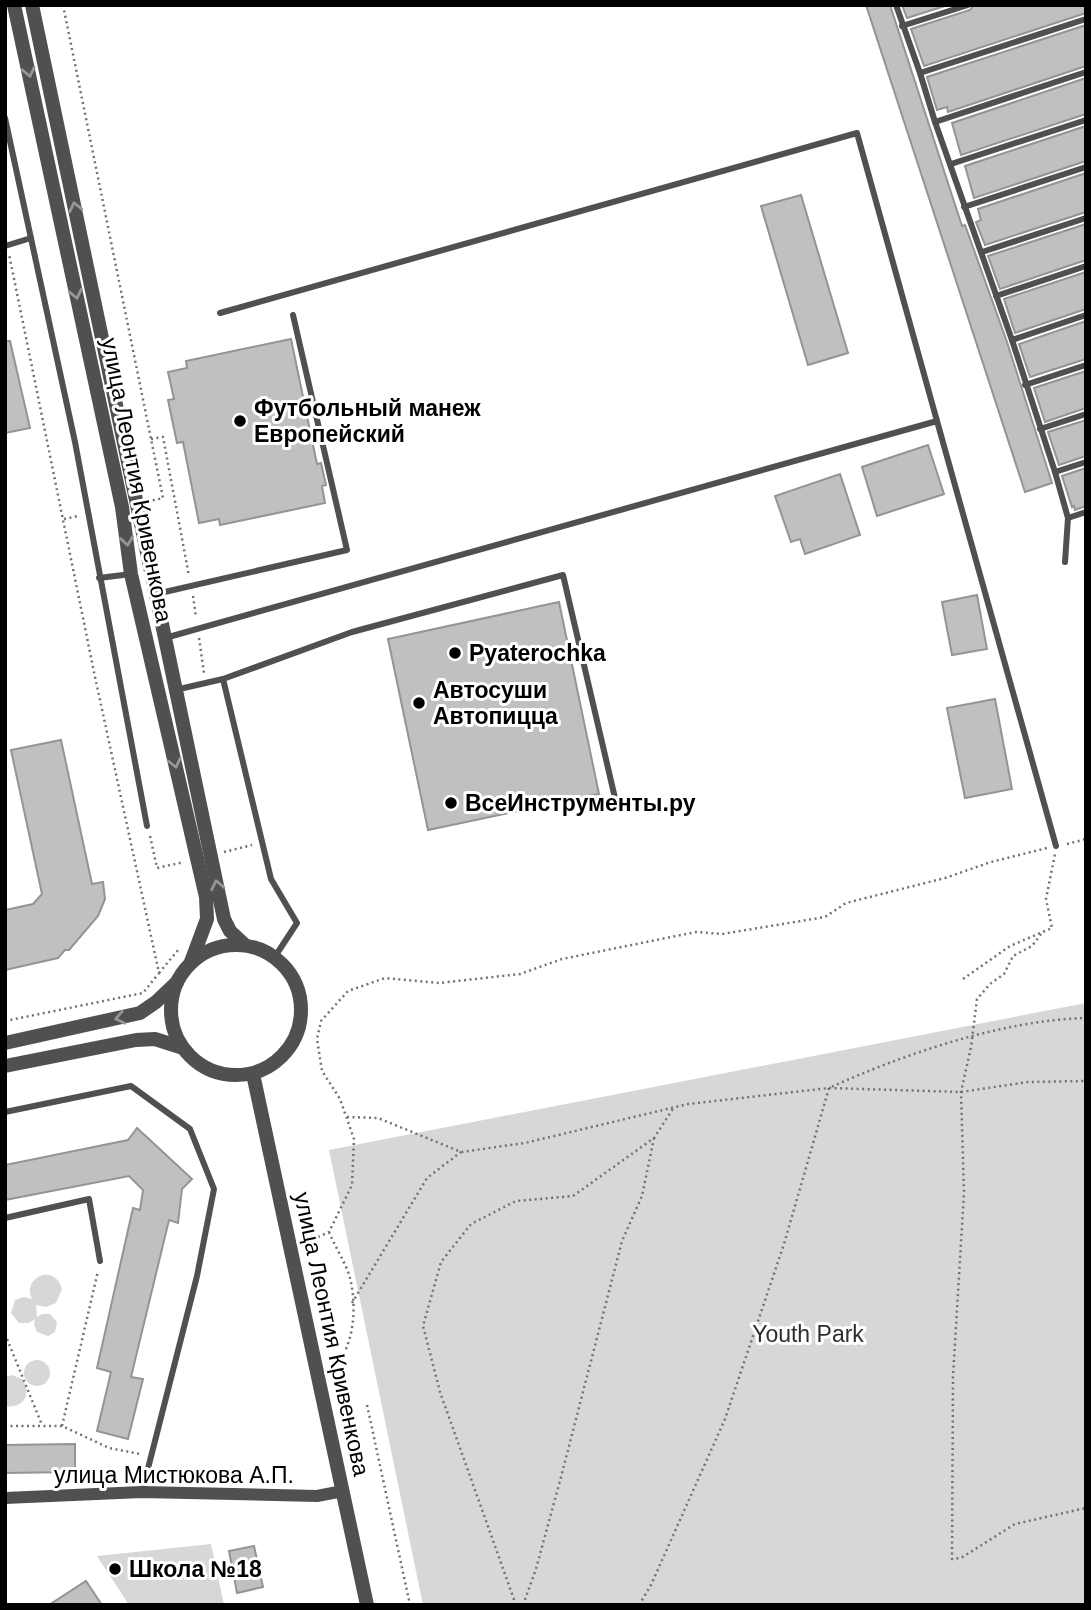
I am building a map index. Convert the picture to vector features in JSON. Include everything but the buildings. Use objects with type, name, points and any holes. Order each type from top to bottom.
[{"type":"street","name":"улица Леонтия Кривенкова","points":[[14,5],[122,507],[131,574],[206,898],[207,919],[191,962]]},
{"type":"street","name":"улица Леонтия Кривенкова","points":[[32,5],[163,639],[224,919],[230,931],[245,945]]},
{"type":"street","points":[[5,1043],[140,1013],[177,982],[191,962],[208,950],[225,944],[245,945],[266,951],[288,970],[299,990],[301,1016],[292,1044],[273,1064],[253,1073],[236,1076],[217,1073],[193,1060],[180,1047],[155,1039],[136,1040],[5,1066]]},
{"type":"street","points":[[177,982],[172,1011],[180,1047]]},
{"type":"street","name":"улица Леонтия Кривенкова","points":[[253,1073],[367,1605]]},
{"type":"street","name":"улица Мистюкова А.П.","points":[[5,1498],[142,1492],[317,1496],[343,1491]]},
{"type":"lane","points":[[896,5],[1055,472],[1068,518],[1065,562]]},
{"type":"lane","points":[[902,26],[968,5]]},
{"type":"lane","points":[[920,72],[1086,19]]},
{"type":"lane","points":[[935,122],[1086,72]]},
{"type":"lane","points":[[5,118],[89,514],[99,579],[148,826]]},
{"type":"lane","points":[[951,164],[1086,120]]},
{"type":"lane","points":[[220,313],[857,134],[1056,846]]},
{"type":"lane","points":[[964,207],[1086,167]]},
{"type":"lane","points":[[982,253],[1086,218]]},
{"type":"lane","points":[[6,246],[31,238]]},
{"type":"lane","points":[[996,296],[1086,267]]},
{"type":"lane","points":[[155,594],[347,550],[293,315]]},
{"type":"lane","points":[[1012,340],[1086,315]]},
{"type":"lane","points":[[1025,386],[1086,365]]},
{"type":"lane","points":[[1040,429],[1086,414]]},
{"type":"lane","points":[[163,639],[937,421]]},
{"type":"lane","points":[[1055,472],[1086,462]]},
{"type":"lane","points":[[1068,518],[1086,512]]},
{"type":"lane","points":[[99,579],[131,574]]},
{"type":"lane","points":[[174,690],[223,679],[352,632],[563,575],[615,798]]},
{"type":"lane","points":[[223,679],[271,879],[296,923],[274,958]]},
{"type":"lane","points":[[5,1112],[131,1086],[190,1129],[214,1189],[197,1276],[142,1492]]},
{"type":"lane","points":[[5,1218],[89,1199],[100,1261]]},
{"type":"path","points":[[62,5],[163,498],[137,504]]},
{"type":"path","points":[[6,246],[159,973]]},
{"type":"path","points":[[151,439],[163,437],[191,586],[205,683]]},
{"type":"path","points":[[64,519],[89,514]]},
{"type":"path","points":[[148,826],[157,868],[182,862],[185,873]]},
{"type":"path","points":[[290,1247],[310,1242],[329,1232],[352,1185],[354,1139],[340,1100],[322,1071],[317,1039],[321,1021],[348,991],[384,978],[439,983],[520,974],[562,959],[696,932],[722,934],[825,917],[846,903],[945,878],[990,862],[1086,839]]},
{"type":"path","points":[[963,979],[1010,946],[1052,928],[1046,899],[1056,846]]},
{"type":"path","points":[[1041,934],[1032,946],[1013,956],[1004,974],[990,984],[977,999],[961,1092],[964,1194],[953,1376],[952,1559],[961,1558],[1015,1524],[1086,1508]]},
{"type":"path","points":[[5,1021],[143,993],[179,948]]},
{"type":"path","points":[[639,1605],[651,1586],[725,1419],[784,1244],[829,1088],[867,1071],[972,1035],[1068,1018],[1086,1018]]},
{"type":"path","points":[[352,1303],[427,1178],[461,1152],[525,1143],[674,1107],[829,1088],[961,1092],[1028,1082],[1086,1082]]},
{"type":"path","points":[[523,1605],[554,1503],[622,1241],[642,1196],[654,1138],[674,1107]]},
{"type":"path","points":[[347,1118],[379,1118],[461,1152]]},
{"type":"path","points":[[516,1605],[440,1392],[423,1326],[441,1262],[471,1224],[516,1201],[573,1196],[654,1138]]},
{"type":"path","points":[[319,1379],[341,1361],[353,1330],[350,1278],[329,1232]]},
{"type":"path","points":[[62,1426],[100,1261]]},
{"type":"path","points":[[5,1334],[43,1426]]},
{"type":"path","points":[[368,1405],[410,1605]]},
{"type":"path","points":[[5,1426],[62,1426],[109,1448],[151,1457]]},
{"type":"green space","name":"Youth Park","points":[[1086,1003],[1086,1605],[423,1605],[329,1150]]},
{"type":"green space","points":[[43,1275],[55,1278],[62,1289],[56,1303],[46,1307],[36,1305],[37,1317],[50,1314],[57,1322],[55,1332],[48,1336],[37,1332],[35,1319],[29,1323],[19,1323],[11,1313],[15,1300],[24,1297],[32,1299],[31,1284]]},
{"type":"green space","points":[[37,1360],[46,1364],[50,1373],[46,1382],[37,1386],[28,1382],[24,1373],[28,1364]]},
{"type":"green space","points":[[12,1375],[22,1379],[27,1390],[26,1395],[21,1403],[5,1406],[5,1377]]},
{"type":"green space","points":[[211,1544],[224,1605],[129,1605],[97,1556]]},
{"type":"place","name":"Футбольный манеж Европейский","points":[[240,421]]},
{"type":"place","name":"Pyaterochka","points":[[455,653]]},
{"type":"place","name":"Автосуши Автопицца","points":[[419,703]]},
{"type":"place","name":"ВсеИнструменты.ру","points":[[451,803]]},
{"type":"place","name":"Школа №18","points":[[115,1569]]}]
